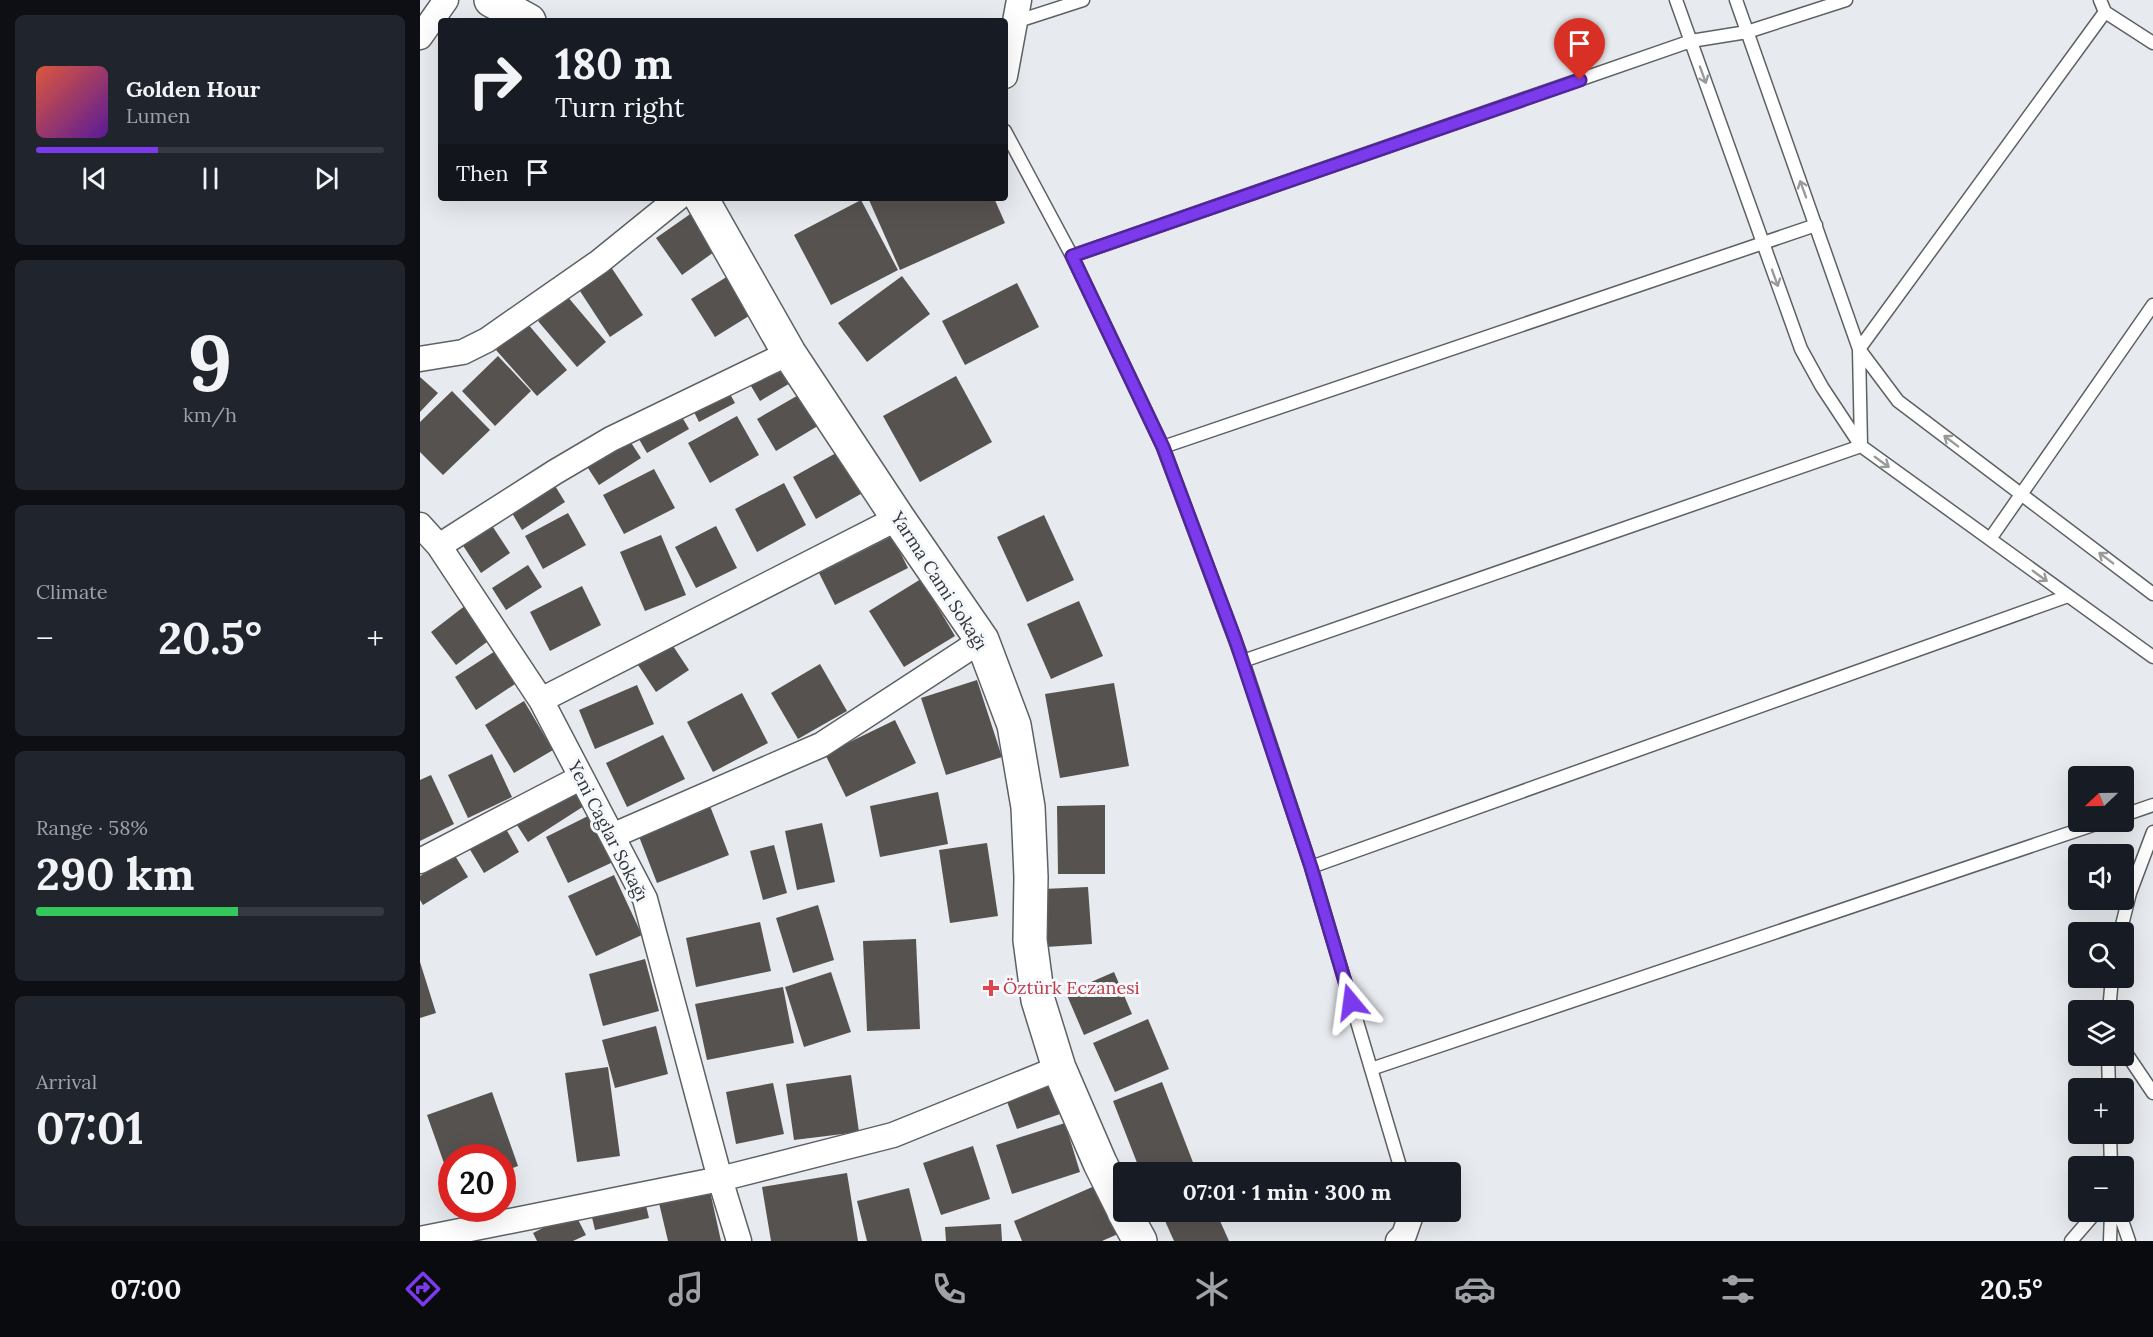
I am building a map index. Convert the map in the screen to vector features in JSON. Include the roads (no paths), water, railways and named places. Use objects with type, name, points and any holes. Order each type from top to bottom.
[{"type":"street","points":[[420,37],[446,0]]},
{"type":"street","points":[[491,0],[524,18]]},
{"type":"street","points":[[1008,60],[1017,11]]},
{"type":"street","points":[[420,359],[463,352],[487,340],[599,262],[674,201]]},
{"type":"street","name":"Yarma Cami Sokağı","points":[[702,201],[789,353],[982,640],[1014,725],[1028,807],[1031,878],[1030,940],[1038,1000],[1059,1068],[1113,1190]]},
{"type":"street","points":[[439,546],[611,439],[789,353]]},
{"type":"street","points":[[541,700],[898,518]]},
{"type":"street","name":"Yeni Caglar Sokağı","points":[[420,525],[439,546],[541,700],[645,899],[720,1179],[739,1241]]},
{"type":"street","points":[[612,836],[821,745],[982,640]]},
{"type":"street","points":[[420,861],[580,778]]},
{"type":"street","points":[[420,1239],[720,1179],[893,1135],[1059,1068]]},
{"type":"street","name":"Yarma Cami Sokağı","points":[[1130,1222],[1140,1241]]},
{"type":"street","points":[[1398,1241],[1404,1235],[1408,1222]]},
{"type":"lane","points":[[1017,11],[1083,0]]},
{"type":"lane","points":[[1676,0],[1801,349],[1822,387],[1861,446],[2153,657]]},
{"type":"lane","points":[[1736,0],[1859,349],[1898,401],[2153,594]]},
{"type":"lane","points":[[1072,256],[1691,42],[1747,32],[1846,0]]},
{"type":"lane","points":[[2100,0],[2105,12],[2153,43]]},
{"type":"lane","points":[[1861,446],[1859,349],[2105,12]]},
{"type":"lane","points":[[1008,137],[1072,256],[1163,447],[1243,661],[1311,867],[1399,1162]]},
{"type":"lane","points":[[1163,447],[1816,225]]},
{"type":"lane","points":[[1990,539],[2153,305]]},
{"type":"lane","points":[[1243,661],[1861,446]]},
{"type":"lane","points":[[1311,867],[2068,596]]},
{"type":"lane","points":[[2134,812],[2153,805]]},
{"type":"lane","points":[[1371,1069],[2072,832]]},
{"type":"lane","points":[[2123,922],[2130,893],[2153,832]]},
{"type":"lane","points":[[2134,1065],[2153,1093]]},
{"type":"lane","points":[[2071,1241],[2087,1222]]},
{"type":"lane","points":[[2110,1241],[2111,1222]]},
{"type":"lane","points":[[2122,1222],[2129,1241]]},
{"type":"place","name":"Öztürk Eczanesi","points":[[991,988]]}]
